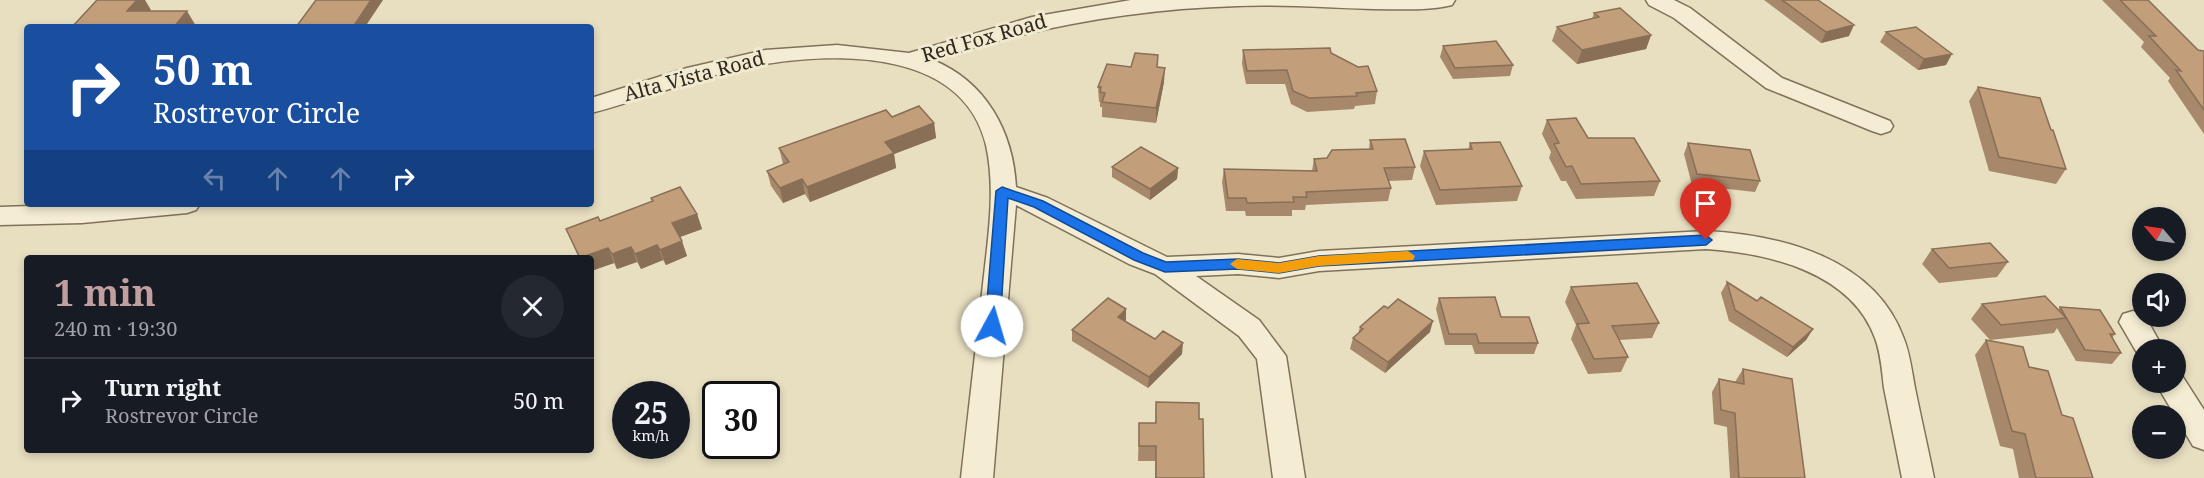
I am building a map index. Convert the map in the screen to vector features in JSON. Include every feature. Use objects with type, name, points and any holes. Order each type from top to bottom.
[{"type":"street","name":"Red Fox Road","points":[[912,59],[978,37],[1090,10],[1151,3],[1234,0]]},
{"type":"street","points":[[1243,0],[1409,3],[1444,0]]},
{"type":"street","points":[[1657,0],[1682,13],[1774,83],[1881,126]]},
{"type":"street","name":"Alta Vista Road","points":[[594,105],[705,68],[773,54],[839,50],[912,59],[937,68],[974,100],[990,124],[999,147],[1002,191],[999,261],[977,478]]},
{"type":"street","points":[[1002,191],[1048,208],[1138,257],[1165,267],[1249,328],[1271,356],[1289,478]]},
{"type":"street","points":[[0,239],[10,216],[82,214],[156,207]]},
{"type":"street","points":[[1165,267],[1238,264],[1279,268],[1319,261],[1706,240],[1745,242],[1776,248],[1831,272],[1859,293],[1876,313],[1889,336],[1918,478]]},
{"type":"street","points":[[2177,393],[2204,437]]},
{"type":"building","points":[[97,0],[137,0],[127,11],[187,11],[176,24],[75,24]]},
{"type":"building","points":[[316,0],[371,0],[355,24],[298,24]]},
{"type":"building","points":[[1782,0],[1818,0],[1854,25],[1826,32]]},
{"type":"building","points":[[2120,0],[2148,0],[2198,50],[2204,51],[2204,110],[2176,70],[2181,71],[2149,36],[2156,36]]},
{"type":"building","points":[[1620,8],[1651,35],[1582,50],[1557,27],[1599,17],[1594,13]]},
{"type":"building","points":[[1916,27],[1952,54],[1924,59],[1886,32]]},
{"type":"building","points":[[1496,41],[1513,65],[1455,68],[1443,46]]},
{"type":"building","points":[[1330,48],[1331,53],[1358,67],[1368,66],[1377,91],[1356,93],[1357,96],[1309,98],[1293,91],[1287,70],[1247,71],[1243,50]]},
{"type":"building","points":[[1135,53],[1158,55],[1157,67],[1165,68],[1156,108],[1102,102],[1105,93],[1100,92],[1101,87],[1098,87],[1107,64],[1131,67]]},
{"type":"building","points":[[1978,87],[2040,98],[2066,169],[1999,157]]},
{"type":"building","points":[[919,106],[934,123],[885,142],[894,153],[807,187],[802,179],[780,188],[767,171],[789,162],[779,148],[886,110],[892,117]]},
{"type":"building","points":[[1576,118],[1588,138],[1634,138],[1660,181],[1581,184],[1572,166],[1566,167],[1554,144],[1559,143],[1547,120]]},
{"type":"building","points":[[1405,139],[1415,167],[1384,168],[1391,188],[1306,192],[1307,197],[1293,197],[1294,202],[1247,203],[1246,198],[1228,198],[1224,169],[1317,171],[1314,159],[1327,158],[1332,150],[1373,149],[1370,140]]},
{"type":"building","points":[[1500,142],[1522,186],[1440,190],[1424,151],[1472,149],[1470,143]]},
{"type":"building","points":[[1688,143],[1750,150],[1760,181],[1697,174]]},
{"type":"building","points":[[1141,147],[1178,168],[1150,189],[1112,167]]},
{"type":"building","points":[[680,187],[697,214],[672,223],[682,241],[660,250],[657,245],[635,254],[631,247],[612,254],[608,248],[588,255],[579,255],[566,229],[598,217],[600,221],[653,201],[651,198]]},
{"type":"building","points":[[1990,243],[2008,262],[1949,268],[1932,249]]},
{"type":"building","points":[[1727,282],[1757,301],[1761,297],[1813,329],[1793,347],[1735,310]]},
{"type":"building","points":[[1637,283],[1659,323],[1612,326],[1628,357],[1594,359],[1577,324],[1589,323],[1571,287]]},
{"type":"building","points":[[2045,296],[2066,318],[2001,325],[1982,304]]},
{"type":"building","points":[[1495,297],[1501,317],[1529,317],[1538,343],[1479,343],[1476,334],[1449,334],[1439,298]]},
{"type":"building","points":[[1108,298],[1126,309],[1118,317],[1155,339],[1163,331],[1183,343],[1149,377],[1072,330]]},
{"type":"building","points":[[1398,299],[1433,321],[1388,362],[1353,338],[1363,329],[1360,327],[1384,306],[1388,308]]},
{"type":"building","points":[[2060,307],[2100,310],[2115,334],[2110,334],[2121,353],[2085,350]]},
{"type":"building","points":[[1986,340],[2023,347],[2029,367],[2048,371],[2062,415],[2073,418],[2093,478],[2036,478],[2025,434],[2012,431]]},
{"type":"building","points":[[1743,369],[1792,379],[1805,478],[1739,478],[1735,413],[1721,410],[1719,379],[1744,384]]},
{"type":"building","points":[[1156,402],[1199,403],[1199,419],[1203,419],[1204,478],[1156,478],[1156,446],[1139,446],[1139,423],[1156,423]]},
{"type":"slow traffic","points":[[1237,264],[1279,268],[1319,261],[1408,256]]},
{"type":"route","points":[[992,326],[999,261],[1002,191],[1039,204],[1138,257],[1165,267],[1238,264],[1279,268],[1319,261],[1706,240]]}]
